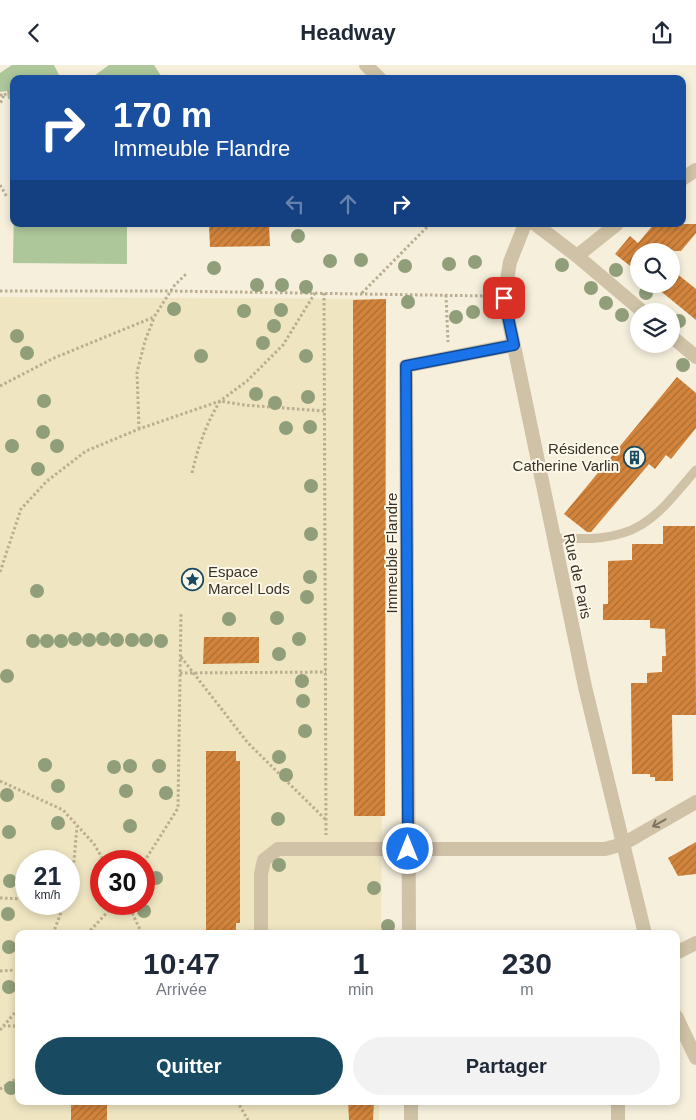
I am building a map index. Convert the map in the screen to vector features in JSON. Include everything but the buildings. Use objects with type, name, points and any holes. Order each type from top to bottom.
[{"type":"street","points":[[366,65],[376,75]]},
{"type":"street","name":"Rue de Paris","points":[[524,227],[510,262],[504,298],[584,687],[644,930]]},
{"type":"street","points":[[539,227],[633,303]]},
{"type":"street","points":[[577,256],[612,227]]},
{"type":"street","points":[[680,344],[696,357]]},
{"type":"street","name":"Immeuble Flandre","points":[[408,849],[406,366],[514,345]]},
{"type":"street","points":[[261,930],[261,874],[264,860],[278,849],[605,849],[623,844],[696,803]]},
{"type":"street","points":[[408,849],[409,930]]},
{"type":"street","points":[[680,951],[696,943]]},
{"type":"street","points":[[680,1025],[696,1058]]},
{"type":"street","points":[[411,1105],[411,1120]]},
{"type":"street","points":[[618,1105],[618,1120]]},
{"type":"lane","points":[[554,538],[588,539],[621,534],[641,525],[660,510],[696,471]]},
{"type":"path","points":[[0,104],[2,95]]},
{"type":"path","points":[[0,185],[7,197]]},
{"type":"path","points":[[362,294],[427,227]]},
{"type":"path","points":[[139,429],[137,372],[145,341],[154,317],[171,291],[186,274]]},
{"type":"path","points":[[0,291],[324,293],[495,296],[504,298]]},
{"type":"path","points":[[0,571],[21,509],[47,481],[86,451],[139,429],[220,401],[247,381],[283,345],[315,293]]},
{"type":"path","points":[[324,293],[326,849]]},
{"type":"path","points":[[446,295],[448,353],[450,357]]},
{"type":"path","points":[[0,386],[54,358],[154,317]]},
{"type":"path","points":[[220,401],[261,407],[324,411]]},
{"type":"path","points":[[192,473],[197,450],[210,418],[220,401]]},
{"type":"path","points":[[152,850],[178,808],[181,613]]},
{"type":"path","points":[[180,657],[248,743],[326,820]]},
{"type":"path","points":[[180,673],[326,672]]},
{"type":"path","points":[[0,781],[63,810],[98,850]]},
{"type":"path","points":[[75,850],[77,826]]},
{"type":"path","points":[[0,898],[15,899]]},
{"type":"path","points":[[54,930],[60,915]]},
{"type":"path","points":[[91,930],[104,915]]},
{"type":"path","points":[[133,915],[140,930]]},
{"type":"path","points":[[0,971],[15,970]]},
{"type":"path","points":[[1,1028],[15,1012]]},
{"type":"path","points":[[1,1028],[15,1026]]},
{"type":"path","points":[[0,1089],[15,1080]]},
{"type":"path","points":[[239,1105],[248,1120]]},
{"type":"green space","points":[[12,65],[54,65],[59,75],[10,75],[10,99],[8,99],[7,91],[0,92],[0,73]]},
{"type":"green space","points":[[109,65],[154,65],[160,75],[95,75]]},
{"type":"green space","points":[[14,227],[127,227],[127,264],[13,263]]},
{"type":"shaded area","name":"Espace Marcel Lods","points":[[0,297],[386,299],[381,930],[15,930],[15,1105],[71,1105],[71,1120],[0,1120]]},
{"type":"shaded area","points":[[107,1105],[379,1105],[379,1120],[107,1120]]},
{"type":"place","name":"Résidence Catherine Varlin","points":[[635,457]]},
{"type":"place","name":"Espace Marcel Lods","points":[[192,580]]},
{"type":"route","points":[[408,849],[406,366],[514,345],[504,298]]}]
